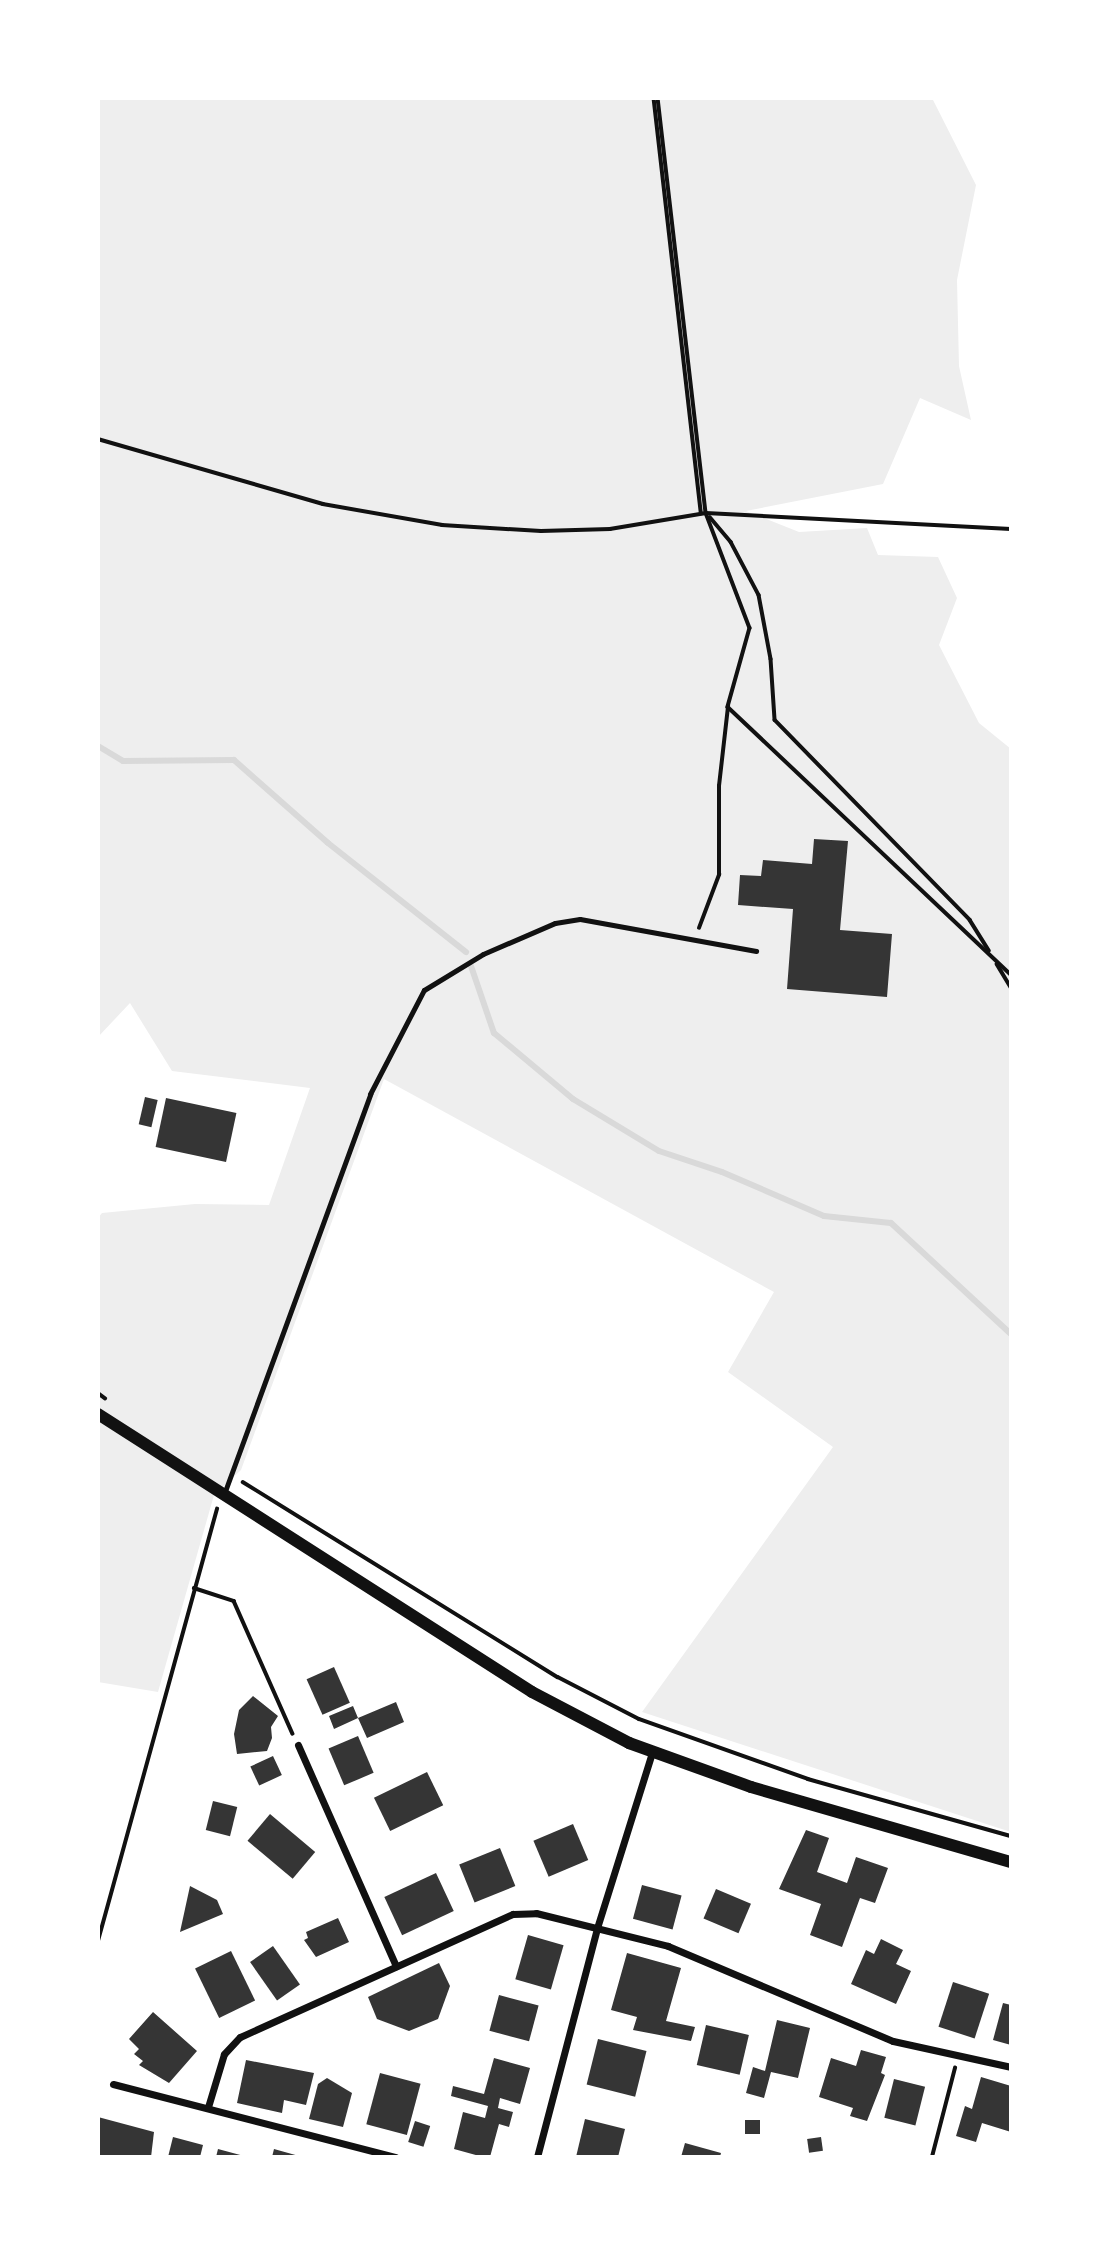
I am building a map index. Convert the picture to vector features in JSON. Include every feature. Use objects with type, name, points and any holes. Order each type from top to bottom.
[{"type":"street","points":[[98,1414],[532,1692],[652,1752],[751,1787],[1011,1862]]},
{"type":"street","points":[[298,1745],[396,1966]]},
{"type":"street","points":[[537,2157],[597,1928],[652,1752]]},
{"type":"street","points":[[208,2108],[224,2054],[240,2037],[513,1914],[536,1913],[668,1946],[893,2041],[1011,2067]]},
{"type":"street","points":[[113,2084],[396,2157]]},
{"type":"lane","points":[[224,1494],[370,1094],[424,990],[459,965],[483,954],[555,923],[580,919],[756,950]]},
{"type":"path","points":[[656,98],[703,514],[750,628],[728,707],[719,786],[719,875],[705,920],[692,939]]},
{"type":"path","points":[[98,439],[323,504],[442,525],[541,531],[610,528],[703,514],[1011,529]]},
{"type":"path","points":[[703,514],[731,541],[759,595],[771,659],[775,720],[970,920],[1011,987]]},
{"type":"path","points":[[728,707],[1011,975]]},
{"type":"path","points":[[231,1476],[558,1677],[639,1719],[808,1779],[1011,1836]]},
{"type":"path","points":[[98,1941],[194,1588],[224,1494]]},
{"type":"path","points":[[194,1588],[234,1601],[298,1745]]},
{"type":"path","points":[[932,2157],[958,2055]]},
{"type":"shaded area","points":[[98,98],[932,98],[976,185],[957,280],[959,366],[971,420],[920,398],[883,484],[746,511],[799,532],[867,528],[878,555],[938,557],[957,598],[939,645],[979,723],[1011,749],[1011,1832],[642,1712],[833,1447],[728,1372],[774,1292],[384,1079],[241,1470],[214,1495],[158,1692],[98,1682],[98,1218],[102,1213],[195,1204],[269,1205],[310,1088],[172,1071],[130,1003],[98,1037]]},
{"type":"building","points":[[814,839],[848,841],[840,930],[892,934],[887,997],[787,989],[793,909],[738,905],[740,875],[761,876],[763,860],[812,864]]},
{"type":"building","points":[[145,1097],[158,1100],[151,1127],[139,1124]]},
{"type":"building","points":[[166,1098],[236,1113],[226,1162],[156,1147]]},
{"type":"building","points":[[334,1667],[350,1703],[322,1715],[307,1679]]},
{"type":"building","points":[[253,1696],[278,1716],[271,1727],[272,1738],[267,1751],[237,1754],[234,1734],[239,1710]]},
{"type":"building","points":[[396,1702],[404,1722],[367,1738],[358,1718]]},
{"type":"building","points":[[353,1706],[358,1718],[334,1729],[329,1716]]},
{"type":"building","points":[[358,1736],[374,1773],[344,1785],[329,1749]]},
{"type":"building","points":[[273,1756],[282,1775],[259,1786],[250,1767]]},
{"type":"building","points":[[427,1772],[443,1805],[390,1831],[374,1798]]},
{"type":"building","points":[[213,1801],[237,1807],[230,1836],[206,1830]]},
{"type":"building","points":[[270,1814],[315,1852],[293,1879],[248,1841]]},
{"type":"building","points":[[573,1824],[588,1860],[549,1877],[533,1841]]},
{"type":"building","points":[[806,1830],[829,1838],[817,1872],[847,1883],[856,1857],[888,1868],[875,1903],[860,1898],[842,1947],[810,1935],[821,1904],[779,1889]]},
{"type":"building","points":[[500,1848],[515,1886],[475,1902],[459,1864]]},
{"type":"building","points":[[436,1873],[454,1911],[402,1935],[384,1897]]},
{"type":"building","points":[[642,1885],[682,1896],[673,1929],[633,1919]]},
{"type":"building","points":[[190,1886],[217,1900],[223,1914],[180,1932]]},
{"type":"building","points":[[716,1889],[751,1904],[738,1933],[703,1918]]},
{"type":"building","points":[[338,1918],[349,1942],[316,1957],[304,1940],[308,1938],[306,1932]]},
{"type":"building","points":[[528,1935],[564,1945],[551,1989],[515,1979]]},
{"type":"building","points":[[881,1939],[903,1950],[896,1964],[911,1971],[896,2004],[851,1984],[866,1950],[874,1954]]},
{"type":"building","points":[[273,1946],[300,1985],[277,2001],[250,1962]]},
{"type":"building","points":[[231,1951],[255,2000],[219,2018],[195,1969]]},
{"type":"building","points":[[627,1953],[681,1968],[666,2021],[695,2027],[691,2041],[633,2030],[637,2017],[611,2010]]},
{"type":"building","points":[[439,1963],[450,1986],[438,2019],[409,2031],[377,2019],[368,1997]]},
{"type":"building","points":[[953,1982],[989,1994],[975,2038],[938,2027]]},
{"type":"building","points":[[499,1995],[539,2006],[529,2041],[489,2031]]},
{"type":"building","points":[[1003,2003],[1011,2005],[1011,2045],[993,2040]]},
{"type":"building","points":[[153,2012],[197,2051],[169,2083],[139,2065],[143,2061],[134,2054],[139,2049],[129,2039]]},
{"type":"building","points":[[777,2020],[810,2028],[798,2078],[771,2072],[764,2098],[746,2093],[753,2067],[765,2071]]},
{"type":"building","points":[[706,2025],[749,2035],[740,2075],[697,2065]]},
{"type":"building","points":[[598,2039],[647,2051],[635,2097],[587,2085]]},
{"type":"building","points":[[861,2050],[886,2057],[881,2073],[885,2075],[867,2121],[850,2116],[853,2108],[819,2097],[831,2058],[856,2066]]},
{"type":"building","points":[[494,2058],[530,2068],[520,2104],[500,2098],[498,2108],[513,2112],[509,2127],[499,2124],[490,2157],[483,2157],[454,2149],[463,2112],[485,2118],[488,2106],[451,2096],[453,2086],[484,2094]]},
{"type":"building","points":[[246,2060],[314,2073],[306,2105],[284,2100],[282,2113],[237,2103]]},
{"type":"building","points":[[380,2073],[421,2084],[407,2135],[366,2124]]},
{"type":"building","points":[[981,2077],[1011,2086],[1011,2132],[982,2123],[976,2142],[956,2136],[965,2106],[972,2109]]},
{"type":"building","points":[[327,2078],[352,2093],[343,2127],[309,2119],[318,2084]]},
{"type":"building","points":[[894,2079],[925,2087],[915,2126],[884,2118]]},
{"type":"building","points":[[98,2117],[154,2132],[151,2157],[98,2157]]},
{"type":"building","points":[[585,2119],[625,2129],[618,2157],[576,2157]]},
{"type":"building","points":[[745,2120],[760,2120],[760,2134],[745,2134]]},
{"type":"building","points":[[415,2121],[430,2126],[423,2147],[408,2142]]},
{"type":"building","points":[[173,2137],[203,2145],[200,2157],[168,2157]]},
{"type":"building","points":[[821,2137],[823,2151],[809,2153],[807,2139]]},
{"type":"building","points":[[685,2143],[721,2153],[720,2157],[681,2157]]},
{"type":"building","points":[[218,2149],[244,2156],[244,2157],[216,2157]]},
{"type":"building","points":[[274,2149],[299,2156],[299,2157],[272,2157]]},
{"type":"waterway","points":[[98,746],[123,761],[234,760],[328,843],[466,952]]},
{"type":"waterway","points":[[471,966],[494,1033],[573,1099],[659,1151],[722,1172],[824,1216],[891,1223],[1011,1334]]}]
